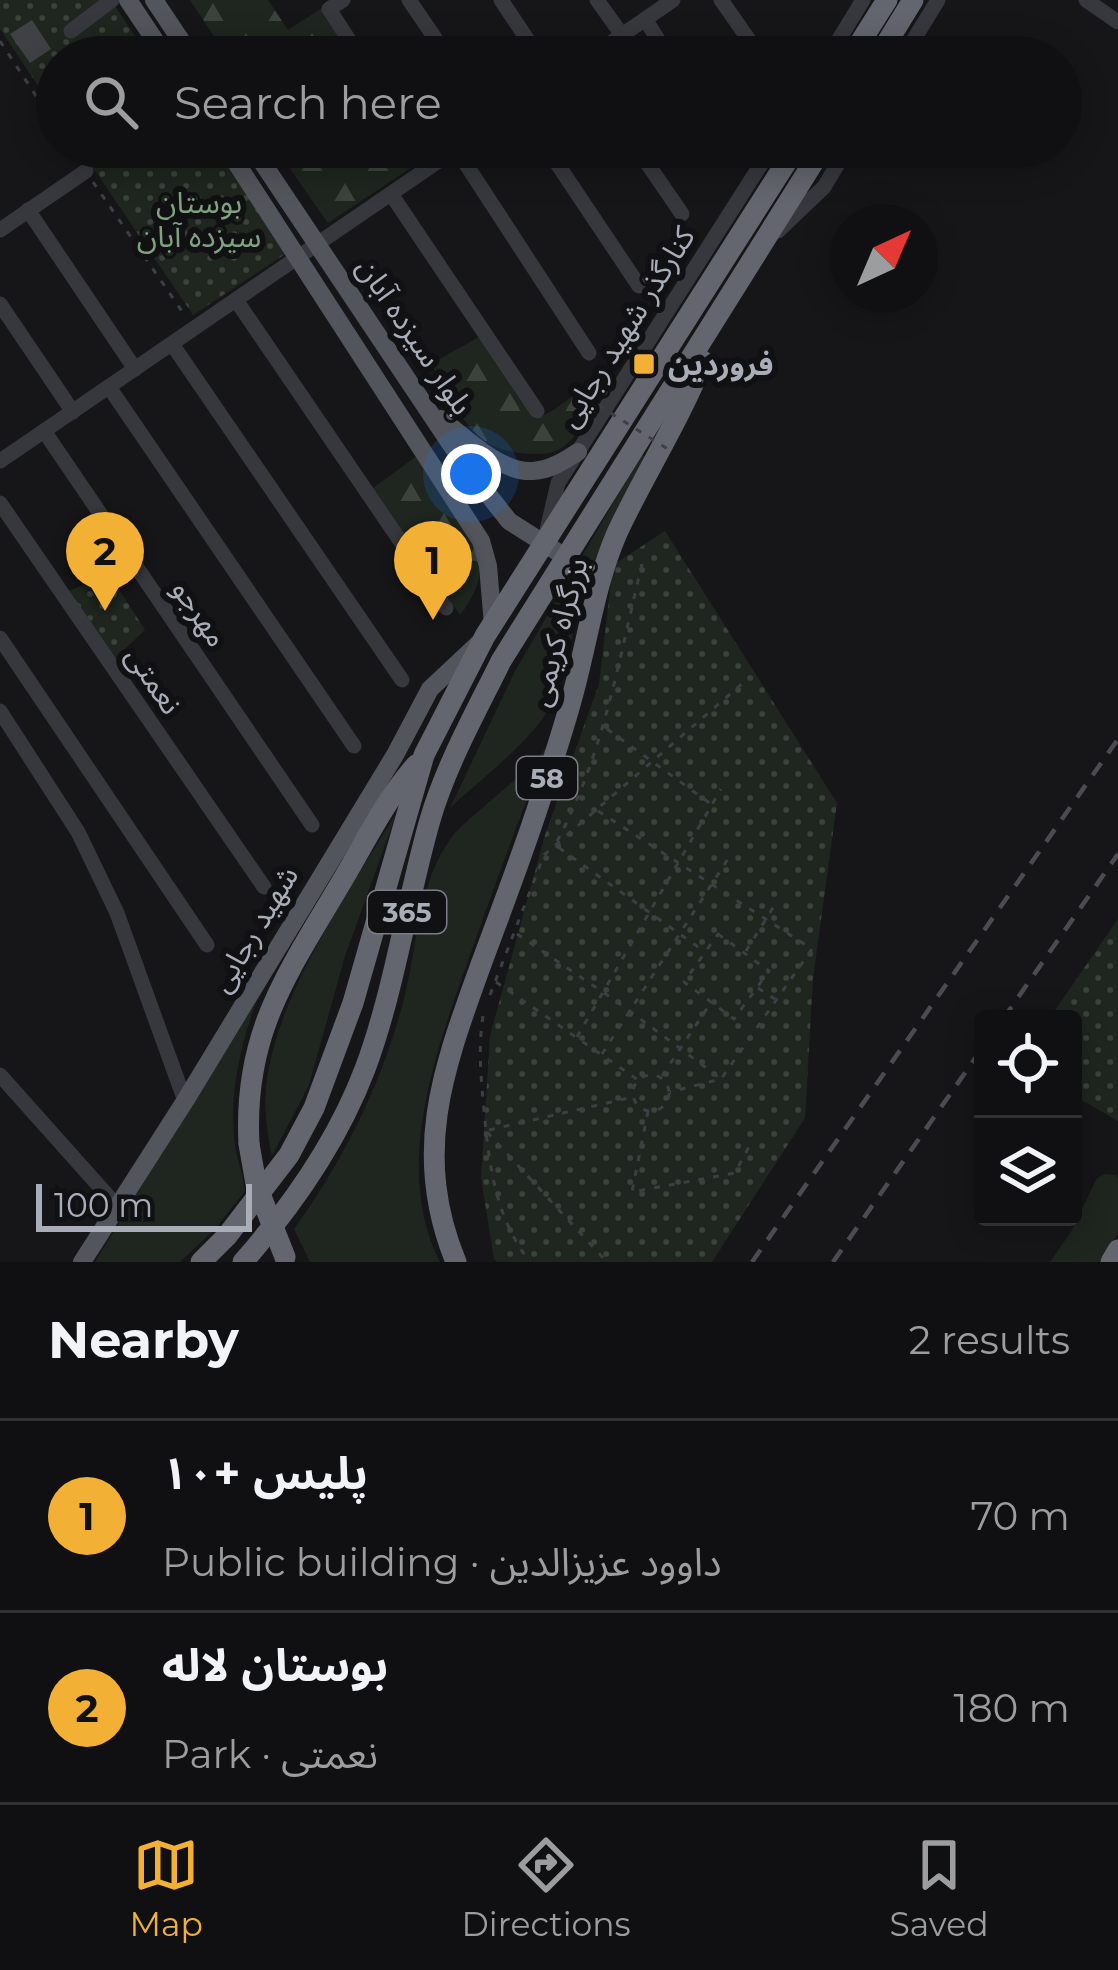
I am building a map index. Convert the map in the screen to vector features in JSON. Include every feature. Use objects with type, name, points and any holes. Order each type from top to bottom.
[{"type":"highway","points":[[864,36],[886,0]]},
{"type":"highway","points":[[891,36],[913,0]]},
{"type":"highway","name":"365","points":[[201,1262],[289,1155],[314,1108],[353,1003],[424,755],[489,631],[783,168]]},
{"type":"highway","name":"365","points":[[243,1262],[313,1172],[366,1068],[431,816],[501,661],[810,168]]},
{"type":"highway","name":"بزرگراه کریمی","points":[[456,1262],[437,1197],[433,1145],[451,1044],[542,794],[578,675],[590,612],[616,536],[684,408],[725,307]]},
{"type":"highway","points":[[286,1259],[256,1184],[249,1144],[250,1080],[257,1046],[271,1007],[389,796],[424,755]]},
{"type":"highway","points":[[1111,1262],[1118,1250]]},
{"type":"main road","points":[[128,0],[147,36]]},
{"type":"main road","points":[[154,0],[178,36]]},
{"type":"main road","name":"بلوار سیزده آبان","points":[[240,168],[481,541],[488,566],[489,631]]},
{"type":"main road","name":"بلوار سیزده آبان","points":[[268,168],[322,241],[426,408],[492,499],[509,521],[567,558]]},
{"type":"main road","points":[[426,408],[509,467],[530,472],[554,466],[578,452]]},
{"type":"main road","points":[[469,521],[488,524],[495,511],[492,499]]},
{"type":"main road","name":"شهید رجایی","points":[[82,1262],[395,755],[430,689],[489,631]]},
{"type":"street","points":[[71,31],[112,0]]},
{"type":"street","points":[[343,0],[329,9],[346,36]]},
{"type":"street","points":[[409,0],[434,36]]},
{"type":"street","points":[[500,0],[525,36]]},
{"type":"street","points":[[597,0],[622,35],[667,1]]},
{"type":"street","points":[[721,0],[746,36]]},
{"type":"street","points":[[840,36],[862,0]]},
{"type":"street","points":[[916,36],[938,0]]},
{"type":"street","points":[[1087,0],[1118,22]]},
{"type":"street","points":[[645,19],[656,36]]},
{"type":"street","points":[[2,454],[73,412],[428,168]]},
{"type":"street","points":[[470,168],[589,353]]},
{"type":"street","points":[[560,168],[639,286]]},
{"type":"street","points":[[650,168],[682,214]]},
{"type":"street","name":"کنارگذر شهید رجایی","points":[[544,544],[559,483],[759,168]]},
{"type":"street","points":[[763,246],[824,187],[835,168]]},
{"type":"street","points":[[0,230],[86,171]]},
{"type":"street","points":[[391,194],[537,411]]},
{"type":"street","points":[[28,210],[135,369]]},
{"type":"street","points":[[236,300],[446,608]]},
{"type":"street","points":[[0,304],[73,412]]},
{"type":"street","points":[[172,344],[402,680]]},
{"type":"street","points":[[109,387],[354,746]]},
{"type":"street","name":"مهرجو","points":[[44,431],[312,825]]},
{"type":"street","name":"نعمتی","points":[[0,503],[264,887]]},
{"type":"street","points":[[0,638],[207,945]]},
{"type":"street","points":[[0,711],[78,832],[108,893],[184,1101]]},
{"type":"street","points":[[0,1075],[116,1205]]},
{"type":"path","points":[[0,41],[36,96]]},
{"type":"path","points":[[86,171],[194,328]]},
{"type":"path","points":[[598,405],[671,451]]},
{"type":"path","points":[[555,845],[577,806],[604,727],[643,564]]},
{"type":"path","points":[[490,997],[544,855],[751,676]]},
{"type":"path","points":[[604,727],[712,805]]},
{"type":"path","points":[[577,1037],[721,789]]},
{"type":"path","points":[[596,810],[812,950],[721,1079],[670,1092],[662,1107],[648,1111],[633,1097]]},
{"type":"path","points":[[555,845],[705,952]]},
{"type":"path","points":[[602,1054],[728,859]]},
{"type":"path","points":[[745,953],[774,906]]},
{"type":"path","points":[[515,933],[721,1079]]},
{"type":"path","points":[[718,934],[769,970],[734,1019],[683,982],[705,952],[718,934]]},
{"type":"path","points":[[496,982],[638,1080]]},
{"type":"path","points":[[757,988],[776,1000]]},
{"type":"path","points":[[661,1077],[711,1003]]},
{"type":"path","points":[[484,1011],[479,1054],[494,1192],[513,1238],[530,1262]]},
{"type":"path","points":[[633,1097],[638,1080],[649,1075],[661,1077],[670,1092]]},
{"type":"path","points":[[486,1131],[633,1097]]},
{"type":"path","points":[[648,1111],[632,1192],[735,1173],[752,1141]]},
{"type":"path","points":[[486,1131],[607,1262]]},
{"type":"green space","points":[[0,0],[111,0],[135,36],[36,36],[36,83],[0,29]]},
{"type":"green space","points":[[190,0],[268,0],[288,30],[322,8],[340,36],[214,36]]},
{"type":"green space","name":"بوستان سیزده آبان","points":[[93,168],[236,168],[290,251],[193,315]]},
{"type":"green space","points":[[290,168],[410,168],[328,223]]},
{"type":"green space","points":[[479,337],[535,419],[584,388],[600,396],[583,425],[560,449],[544,454],[512,452],[486,442],[469,426],[431,364]]},
{"type":"green space","points":[[641,455],[647,457],[589,574],[561,682],[549,709],[516,748],[450,808],[515,671]]},
{"type":"green space","points":[[417,456],[478,551],[477,584],[460,615],[373,488]]},
{"type":"green space","points":[[665,531],[837,803],[813,978],[805,1118],[712,1262],[497,1262],[481,1178],[490,1036],[545,835],[599,684],[613,565]]},
{"type":"green space","points":[[109,574],[145,630],[111,662],[64,593]]},
{"type":"green space","points":[[547,747],[447,1020],[426,1102],[419,1184],[426,1224],[440,1262],[310,1262],[294,1229],[330,1175],[385,1060],[439,858],[457,831]]},
{"type":"green space","points":[[397,812],[345,956],[309,1085],[272,1156],[266,1083],[288,1005],[321,938]]},
{"type":"green space","points":[[1118,919],[1118,1121],[1082,1100],[1082,1010],[1055,1010]]},
{"type":"green space","points":[[260,991],[242,1047],[233,1105],[245,1191],[180,1262],[95,1262]]},
{"type":"green space","points":[[1105,1174],[1118,1179],[1118,1233],[1102,1262],[1050,1262],[1074,1226],[1082,1226],[1082,1209],[1097,1178]]},
{"type":"building","points":[[32,20],[42,36],[36,36],[36,59],[30,63],[10,34]]},
{"type":"railway","points":[[752,1262],[1118,739]]},
{"type":"railway","points":[[1009,1010],[1118,854]]},
{"type":"railway","points":[[833,1262],[974,1060]]},
{"type":"place","name":"فروردین","points":[[644,364]]},
{"type":"place","name":"بوستان لاله","points":[[105,611]]},
{"type":"place","name":"پلیس +۱۰","points":[[433,620]]}]
